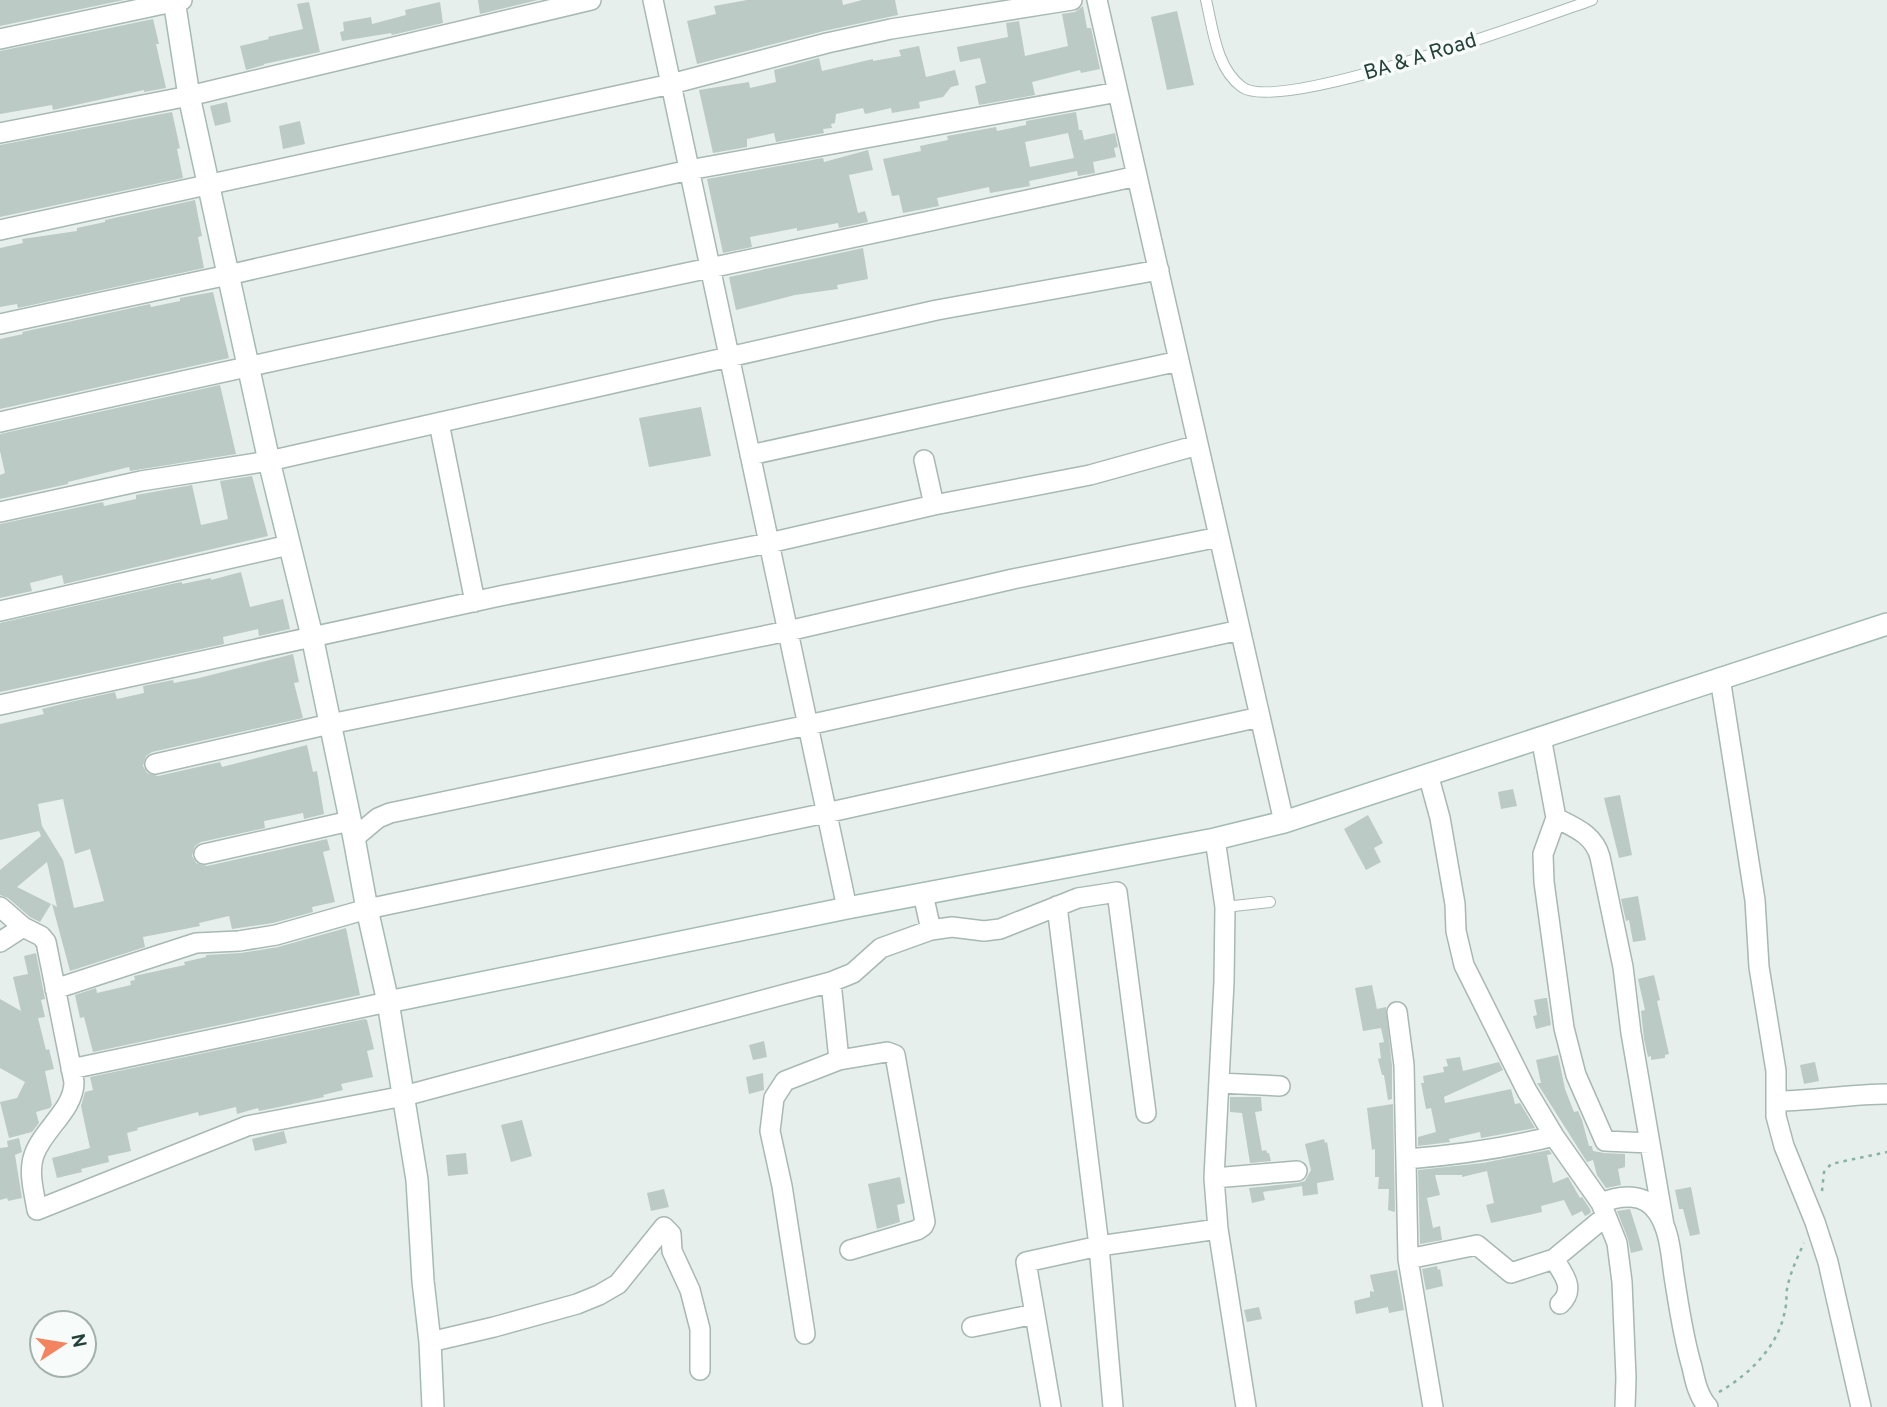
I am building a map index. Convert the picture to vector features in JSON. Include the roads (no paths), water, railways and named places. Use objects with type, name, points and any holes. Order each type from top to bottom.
[{"type":"street","points":[[0,133],[189,96],[591,0]]},
{"type":"street","points":[[653,0],[847,908]]},
{"type":"street","points":[[0,230],[671,84],[891,29],[1072,0]]},
{"type":"street","points":[[1097,0],[1284,822]]},
{"type":"street","points":[[0,39],[177,1],[189,96],[269,461],[312,636],[388,1002],[418,1180],[433,1407]]},
{"type":"street","points":[[0,324],[689,170],[1118,92]]},
{"type":"street","points":[[0,422],[249,364],[1137,176]]},
{"type":"street","points":[[0,512],[141,481],[269,461],[937,310],[1159,270]]},
{"type":"street","points":[[750,455],[1179,361]]},
{"type":"street","points":[[439,423],[475,602]]},
{"type":"street","points":[[0,705],[312,636],[769,543],[934,505],[1090,475],[1198,445]]},
{"type":"street","points":[[924,460],[934,505]]},
{"type":"street","points":[[155,764],[330,724],[788,631],[1013,579],[1219,537]]},
{"type":"street","points":[[0,611],[289,545]]},
{"type":"street","points":[[71,1069],[847,908],[1215,839],[1284,822],[1887,624]]},
{"type":"street","points":[[204,854],[352,830],[390,813],[1240,630]]},
{"type":"street","points":[[1720,678],[1755,900],[1764,1002],[1773,1040],[1776,1116],[1784,1146],[1828,1262],[1861,1407]]},
{"type":"street","points":[[55,989],[196,943],[239,941],[276,935],[367,909],[826,813],[1260,717]]},
{"type":"street","points":[[1541,737],[1556,818],[1543,854],[1544,882],[1564,1028],[1576,1075],[1605,1141],[1650,1143]]},
{"type":"street","points":[[1428,774],[1440,818],[1455,904],[1456,931],[1464,965],[1527,1091],[1604,1210],[1617,1243],[1622,1282],[1625,1407]]},
{"type":"street","points":[[1556,818],[1588,836],[1596,844],[1600,857],[1623,967],[1634,1049],[1685,1340],[1705,1404]]},
{"type":"street","points":[[1215,839],[1225,907],[1214,1178],[1218,1229],[1246,1407]]},
{"type":"street","points":[[1078,864],[1078,898]]},
{"type":"street","points":[[0,907],[46,942],[74,1091],[34,1153],[31,1170],[37,1210],[247,1126],[404,1097],[831,982],[853,973],[881,948],[931,930],[952,927],[984,931],[1000,929],[1078,898],[1117,892],[1146,1113]]},
{"type":"street","points":[[923,894],[931,930]]},
{"type":"street","points":[[1057,906],[1099,1245],[1113,1407]]},
{"type":"street","points":[[0,942],[23,927]]},
{"type":"street","points":[[831,982],[839,1060]]},
{"type":"street","points":[[1397,1012],[1404,1065],[1408,1259],[1433,1407]]},
{"type":"street","points":[[805,1334],[782,1186],[770,1131],[774,1098],[785,1081],[839,1060],[887,1052],[895,1055],[925,1222],[917,1230],[850,1250]]},
{"type":"street","points":[[1219,1083],[1280,1086]]},
{"type":"street","points":[[1777,1101],[1853,1094],[1887,1094]]},
{"type":"street","points":[[1407,1159],[1514,1146],[1554,1136]]},
{"type":"street","points":[[1214,1178],[1297,1171]]},
{"type":"street","points":[[1408,1259],[1477,1245],[1511,1273],[1555,1259],[1616,1196],[1635,1196],[1657,1210],[1664,1225]]},
{"type":"street","points":[[430,1342],[494,1327],[600,1295],[618,1284],[664,1227],[671,1234],[673,1251],[690,1290],[700,1329],[700,1370]]},
{"type":"street","points":[[1051,1407],[1026,1262],[1099,1245],[1218,1229]]},
{"type":"street","points":[[1555,1259],[1569,1292],[1560,1304]]},
{"type":"street","points":[[972,1327],[1035,1314]]},
{"type":"lane","name":"BA & A Road","points":[[1206,0],[1227,74],[1244,89],[1262,93],[1296,90],[1361,75],[1437,53],[1592,0]]},
{"type":"lane","points":[[1225,907],[1270,902]]}]
